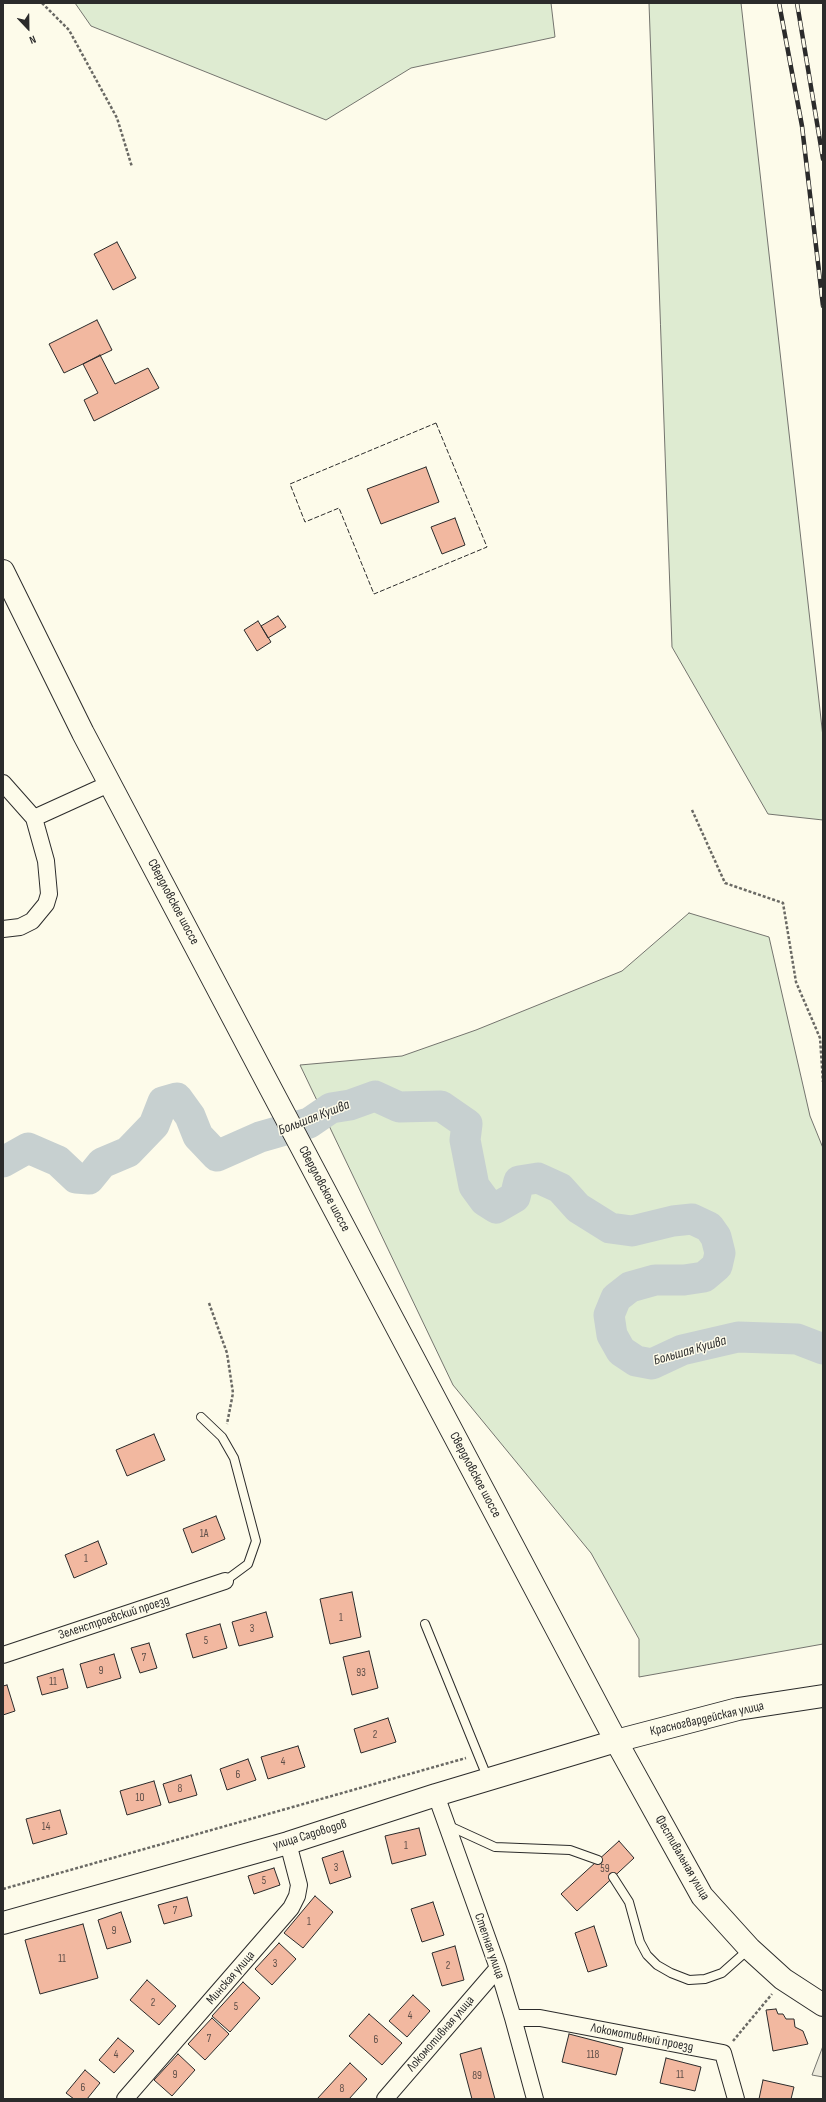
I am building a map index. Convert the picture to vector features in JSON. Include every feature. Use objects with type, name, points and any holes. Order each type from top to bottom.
[{"type":"main road","name":"Свердловское шоссе","points":[[3,571],[83,733],[111,783],[278,1103],[616,1741]]},
{"type":"main road","name":"Красногвардейская улица","points":[[616,1741],[738,1709],[823,1696]]},
{"type":"main road","name":"улица Садоводов","points":[[3,1923],[288,1843],[436,1795],[616,1741]]},
{"type":"main road","name":"Фестивальная улица","points":[[616,1741],[702,1896],[750,1949],[783,1978],[823,2005]]},
{"type":"street","points":[[3,783],[34,818],[46,861],[49,894],[46,904],[32,921],[20,927],[3,929]]},
{"type":"street","points":[[34,818],[111,783]]},
{"type":"street","name":"Зеленстроевский проезд","points":[[3,1655],[226,1581]]},
{"type":"street","name":"Степная улица","points":[[436,1795],[498,1968],[535,2099]]},
{"type":"street","name":"Минская улица","points":[[125,2099],[292,1908],[297,1896],[299,1884],[288,1843]]},
{"type":"street","name":"Локомотивная улица","points":[[385,2099],[498,1968]]},
{"type":"street","name":"Локомотивный проезд","points":[[513,2018],[540,2018],[723,2053]]},
{"type":"street","points":[[723,2053],[736,2099]]},
{"type":"lane","points":[[201,1417],[222,1437],[234,1458],[256,1541],[248,1564],[226,1581]]},
{"type":"lane","points":[[425,1624],[488,1779]]},
{"type":"lane","points":[[447,1824],[495,1847],[570,1850],[598,1860]]},
{"type":"lane","points":[[613,1877],[629,1902],[640,1942],[647,1955],[657,1965],[671,1973],[688,1980],[705,1979],[722,1973],[750,1949]]},
{"type":"path","points":[[42,3],[69,30],[84,57],[117,118],[132,167]]},
{"type":"path","points":[[692,810],[725,883],[783,903],[796,982],[820,1038],[823,1082]]},
{"type":"path","points":[[209,1303],[228,1353],[233,1394],[230,1416],[222,1437]]},
{"type":"path","points":[[3,1889],[478,1755]]},
{"type":"path","points":[[723,2053],[783,1978]]},
{"type":"green space","points":[[75,3],[551,3],[555,37],[411,68],[326,120],[91,26]]},
{"type":"green space","points":[[649,3],[741,3],[823,737],[823,820],[768,814],[672,647]]},
{"type":"green space","points":[[689,913],[769,937],[810,1116],[823,1148],[823,1644],[639,1677],[639,1639],[591,1553],[453,1385],[300,1065],[402,1056],[476,1030],[622,971]]},
{"type":"shaded area","points":[[823,2046],[823,2077],[812,2075]]},
{"type":"building","points":[[117,242],[136,278],[113,290],[94,254]]},
{"type":"building","points":[[97,320],[112,350],[64,373],[49,344]]},
{"type":"building","points":[[100,355],[115,384],[148,368],[159,388],[94,421],[84,400],[98,393],[83,364]]},
{"type":"building","points":[[426,467],[439,502],[381,524],[367,489]]},
{"type":"building","points":[[455,518],[465,545],[442,554],[431,527]]},
{"type":"building","points":[[278,616],[286,627],[268,638],[261,626]]},
{"type":"building","points":[[258,621],[271,642],[257,651],[244,630]]},
{"type":"building","points":[[154,1434],[165,1460],[127,1476],[116,1450]]},
{"type":"building","points":[[216,1516],[225,1539],[192,1553],[183,1529]]},
{"type":"building","points":[[98,1541],[107,1564],[74,1578],[65,1555]]},
{"type":"building","points":[[352,1592],[361,1637],[330,1644],[320,1599]]},
{"type":"building","points":[[266,1612],[273,1637],[239,1646],[232,1622]]},
{"type":"building","points":[[220,1624],[227,1648],[193,1658],[186,1634]]},
{"type":"building","points":[[149,1643],[157,1668],[140,1673],[131,1648]]},
{"type":"building","points":[[369,1651],[378,1688],[352,1695],[343,1657]]},
{"type":"building","points":[[114,1654],[121,1678],[87,1688],[80,1664]]},
{"type":"building","points":[[63,1669],[68,1688],[42,1695],[37,1677]]},
{"type":"building","points":[[7,1685],[15,1711],[3,1715],[3,1686]]},
{"type":"building","points":[[388,1718],[396,1742],[361,1753],[354,1729]]},
{"type":"building","points":[[298,1746],[305,1767],[268,1779],[261,1757]]},
{"type":"building","points":[[248,1759],[256,1780],[227,1790],[220,1769]]},
{"type":"building","points":[[191,1775],[197,1795],[169,1803],[163,1784]]},
{"type":"building","points":[[154,1781],[161,1805],[127,1815],[120,1791]]},
{"type":"building","points":[[60,1810],[67,1834],[33,1844],[26,1819]]},
{"type":"building","points":[[419,1828],[426,1855],[392,1864],[385,1836]]},
{"type":"building","points":[[619,1841],[634,1858],[577,1911],[561,1894]]},
{"type":"building","points":[[343,1851],[351,1877],[330,1884],[322,1858]]},
{"type":"building","points":[[274,1868],[280,1885],[254,1894],[248,1876]]},
{"type":"building","points":[[315,1896],[333,1912],[303,1948],[284,1933]]},
{"type":"building","points":[[187,1897],[192,1916],[164,1924],[158,1905]]},
{"type":"building","points":[[433,1902],[444,1935],[422,1942],[411,1909]]},
{"type":"building","points":[[121,1912],[131,1942],[107,1949],[98,1920]]},
{"type":"building","points":[[83,1924],[98,1978],[40,1994],[25,1940]]},
{"type":"building","points":[[594,1926],[607,1966],[588,1972],[575,1933]]},
{"type":"building","points":[[279,1943],[296,1959],[272,1985],[255,1969]]},
{"type":"building","points":[[455,1946],[464,1980],[442,1986],[432,1953]]},
{"type":"building","points":[[147,1980],[176,2006],[159,2025],[130,2000]]},
{"type":"building","points":[[243,1982],[260,1998],[230,2032],[212,2016]]},
{"type":"building","points":[[413,1995],[430,2011],[407,2037],[389,2021]]},
{"type":"building","points":[[776,2009],[778,2014],[783,2014],[786,2019],[794,2019],[795,2027],[803,2031],[808,2044],[773,2051],[766,2010]]},
{"type":"building","points":[[369,2014],[402,2043],[382,2065],[349,2036]]},
{"type":"building","points":[[212,2018],[229,2034],[205,2060],[188,2044]]},
{"type":"building","points":[[569,2034],[623,2048],[616,2075],[562,2062]]},
{"type":"building","points":[[118,2038],[134,2051],[114,2073],[99,2060]]},
{"type":"building","points":[[481,2048],[495,2099],[472,2099],[460,2054]]},
{"type":"building","points":[[178,2054],[195,2070],[172,2096],[154,2080]]},
{"type":"building","points":[[666,2058],[701,2067],[695,2091],[660,2083]]},
{"type":"building","points":[[350,2063],[367,2079],[349,2099],[317,2099]]},
{"type":"building","points":[[85,2070],[100,2083],[87,2099],[74,2099],[66,2093]]},
{"type":"building","points":[[763,2080],[794,2087],[791,2099],[759,2099]]},
{"type":"waterway","name":"Большая Кушва","points":[[3,1162],[28,1148],[58,1161],[76,1178],[89,1179],[102,1163],[128,1152],[154,1125],[163,1102],[177,1098],[190,1116],[198,1136],[217,1156],[260,1137],[309,1123],[331,1108],[350,1105],[375,1096],[399,1107],[441,1106],[467,1124],[465,1140],[474,1186],[485,1201],[496,1208],[515,1197],[519,1181],[538,1178],[560,1188],[578,1208],[610,1228],[632,1231],[673,1221],[692,1219],[709,1227],[716,1237],[720,1253],[717,1266],[704,1277],[684,1280],[655,1280],[630,1287],[616,1298],[609,1315],[612,1335],[621,1351],[636,1361],[652,1364],[682,1350],[738,1337],[797,1339],[823,1349]]},
{"type":"railway","points":[[779,3],[802,126],[823,306]]},
{"type":"railway","points":[[797,3],[823,159]]},
{"type":"fence","points":[[436,423],[487,547],[374,594],[339,508],[305,522],[290,484],[436,423]]}]
